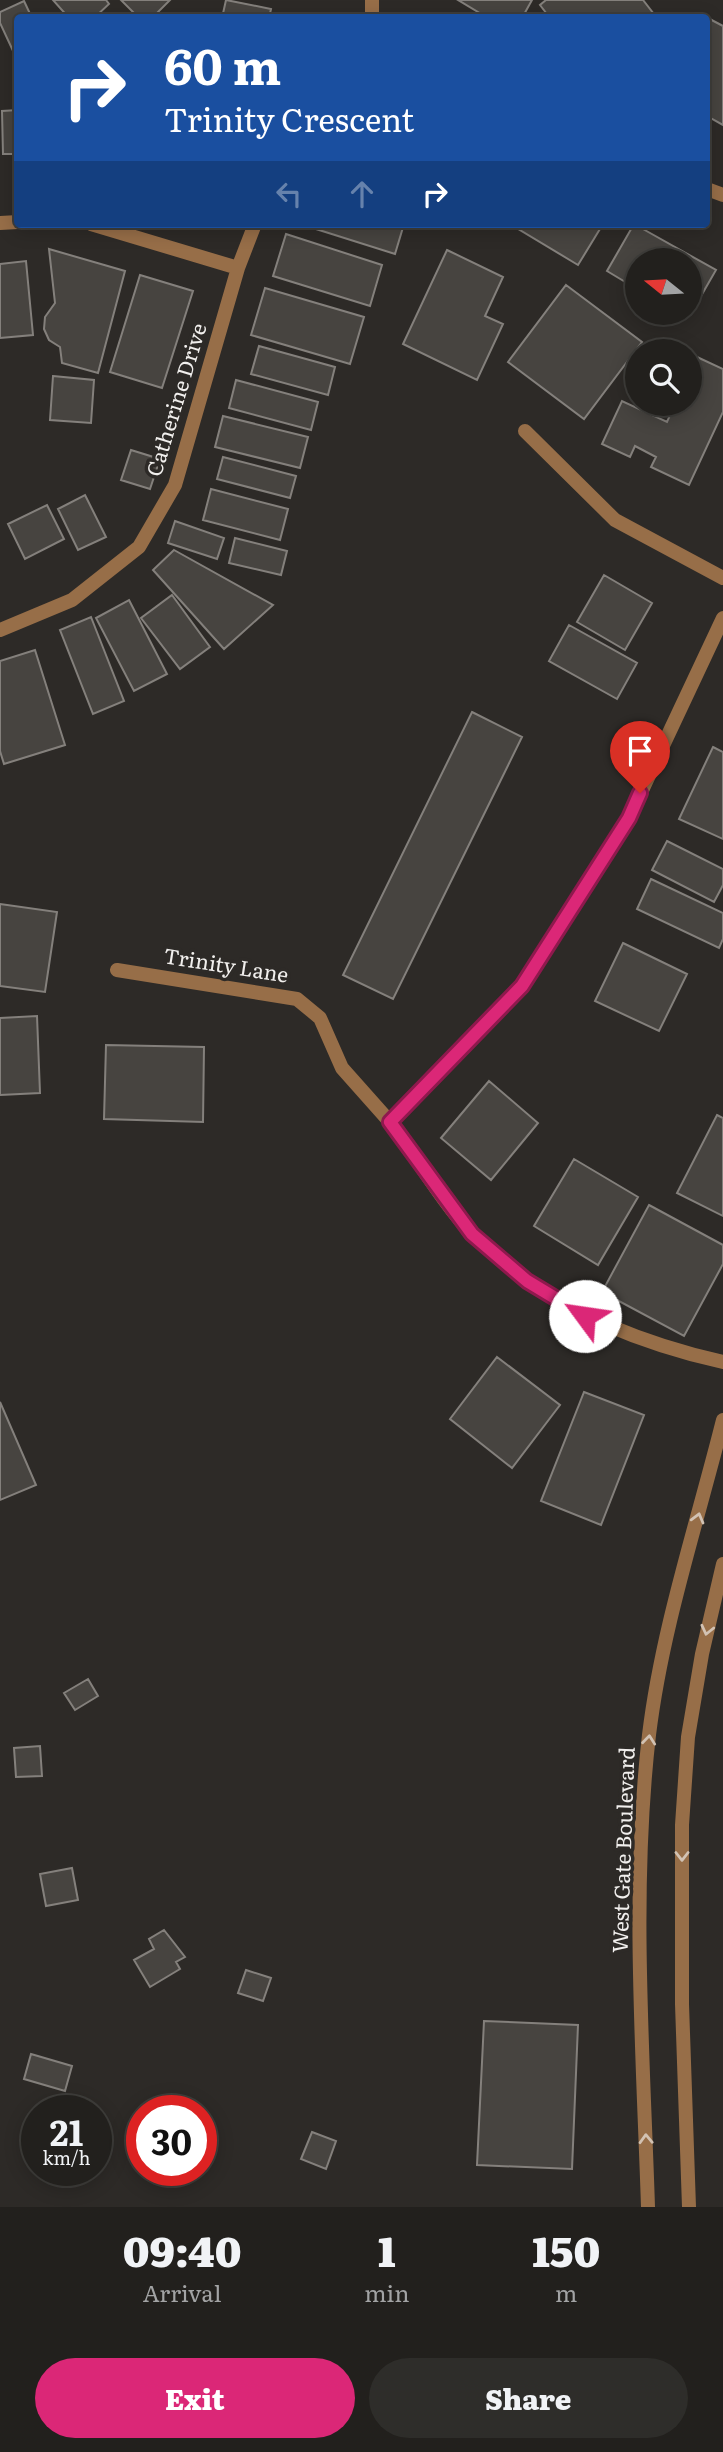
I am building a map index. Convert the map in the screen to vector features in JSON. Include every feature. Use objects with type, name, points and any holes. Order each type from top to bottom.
[{"type":"street","points":[[104,228],[238,268]]},
{"type":"street","name":"Catherine Drive","points":[[0,630],[72,600],[139,547],[175,485],[238,268],[253,228]]},
{"type":"street","points":[[525,431],[615,520],[723,578]]},
{"type":"street","points":[[390,1122],[522,986],[629,818],[723,618]]},
{"type":"street","name":"Trinity Lane","points":[[117,970],[297,999],[320,1018],[342,1068],[390,1122],[472,1234],[527,1281],[585,1316],[632,1336],[723,1362]]},
{"type":"street","name":"West Gate Boulevard","points":[[648,2207],[642,2000],[642,1821],[649,1733],[665,1645],[723,1420]]},
{"type":"street","points":[[689,2207],[682,2004],[682,1825],[688,1737],[702,1654],[723,1564]]},
{"type":"building","points":[[53,0],[106,0],[109,4],[98,14],[65,14]]},
{"type":"building","points":[[121,0],[170,0],[156,14],[135,14]]},
{"type":"building","points":[[226,0],[271,9],[270,14],[223,14]]},
{"type":"building","points":[[458,0],[532,0],[524,14],[481,14]]},
{"type":"building","points":[[546,0],[643,0],[654,14],[547,14],[540,5]]},
{"type":"building","points":[[24,1],[30,14],[14,14],[14,53],[0,23],[0,12]]},
{"type":"building","points":[[710,19],[723,26],[723,125],[710,118]]},
{"type":"building","points":[[14,110],[14,154],[3,154],[2,111]]},
{"type":"building","points":[[313,228],[403,228],[395,254]]},
{"type":"building","points":[[517,228],[601,228],[578,265]]},
{"type":"building","points":[[632,228],[641,228],[677,248],[625,248],[625,282],[607,271]]},
{"type":"building","points":[[286,234],[382,265],[370,306],[273,276]]},
{"type":"building","points":[[49,249],[125,271],[98,373],[62,363],[60,347],[49,340],[44,329],[45,317],[55,303]]},
{"type":"building","points":[[447,250],[503,277],[485,316],[503,324],[477,380],[403,344]]},
{"type":"building","points":[[26,261],[33,335],[0,338],[0,264]]},
{"type":"building","points":[[702,262],[716,270],[702,294]]},
{"type":"building","points":[[140,275],[193,291],[162,388],[110,372]]},
{"type":"building","points":[[566,285],[638,339],[625,339],[625,365],[584,419],[508,362]]},
{"type":"building","points":[[265,288],[364,317],[350,364],[251,335]]},
{"type":"building","points":[[259,346],[335,367],[328,395],[251,374]]},
{"type":"building","points":[[702,359],[723,369],[723,412],[689,485],[651,467],[656,457],[635,446],[630,457],[602,444],[622,401],[625,402],[625,416],[654,416],[667,422],[670,416],[702,416]]},
{"type":"building","points":[[53,376],[94,380],[91,423],[50,420]]},
{"type":"building","points":[[236,380],[318,402],[311,430],[229,408]]},
{"type":"building","points":[[223,416],[308,437],[300,468],[215,447]]},
{"type":"building","points":[[131,450],[160,459],[150,489],[121,480]]},
{"type":"building","points":[[223,457],[296,476],[290,498],[217,479]]},
{"type":"building","points":[[211,489],[288,509],[280,540],[203,520]]},
{"type":"building","points":[[85,495],[106,537],[78,550],[58,509]]},
{"type":"building","points":[[47,505],[64,539],[25,559],[8,524]]},
{"type":"building","points":[[175,521],[224,538],[217,559],[168,543]]},
{"type":"building","points":[[235,538],[287,551],[281,575],[229,563]]},
{"type":"building","points":[[174,550],[273,605],[224,649],[153,570]]},
{"type":"building","points":[[604,575],[652,603],[625,650],[577,622]]},
{"type":"building","points":[[172,595],[210,647],[180,669],[141,618]]},
{"type":"building","points":[[129,600],[167,674],[134,691],[96,618]]},
{"type":"building","points":[[91,617],[124,701],[93,714],[60,630]]},
{"type":"building","points":[[569,625],[637,663],[617,699],[549,661]]},
{"type":"building","points":[[35,650],[65,745],[4,764],[0,751],[0,661]]},
{"type":"building","points":[[472,712],[522,737],[393,999],[343,975]]},
{"type":"building","points":[[713,747],[723,752],[723,839],[679,819]]},
{"type":"building","points":[[667,841],[723,869],[723,885],[714,902],[652,870]]},
{"type":"building","points":[[651,879],[723,913],[723,939],[719,948],[637,909]]},
{"type":"building","points":[[0,904],[57,912],[45,992],[0,986]]},
{"type":"building","points":[[623,943],[687,974],[659,1031],[595,1001]]},
{"type":"building","points":[[37,1016],[40,1093],[0,1095],[0,1018]]},
{"type":"building","points":[[106,1045],[204,1047],[203,1122],[104,1119]]},
{"type":"building","points":[[489,1081],[538,1123],[491,1180],[441,1138]]},
{"type":"building","points":[[717,1115],[723,1118],[723,1216],[677,1193]]},
{"type":"building","points":[[574,1159],[638,1197],[598,1265],[534,1226]]},
{"type":"building","points":[[649,1205],[723,1245],[723,1264],[684,1336],[602,1292]]},
{"type":"building","points":[[497,1357],[560,1405],[512,1468],[450,1419]]},
{"type":"building","points":[[584,1392],[644,1415],[601,1525],[541,1501]]},
{"type":"building","points":[[0,1402],[36,1485],[0,1500]]},
{"type":"building","points":[[88,1679],[98,1696],[75,1710],[64,1693]]},
{"type":"building","points":[[40,1746],[42,1776],[16,1777],[14,1748]]},
{"type":"building","points":[[72,1868],[78,1900],[46,1906],[40,1874]]},
{"type":"building","points":[[164,1930],[185,1957],[176,1962],[180,1969],[150,1987],[134,1960],[154,1949],[149,1939]]},
{"type":"building","points":[[246,1970],[271,1978],[263,2001],[238,1993]]},
{"type":"building","points":[[484,2021],[578,2025],[572,2169],[477,2165]]},
{"type":"building","points":[[31,2054],[72,2066],[65,2091],[24,2079]]},
{"type":"building","points":[[312,2132],[336,2141],[326,2169],[301,2159]]},
{"type":"route","points":[[585,1316],[527,1281],[472,1234],[390,1122],[522,986],[629,818],[640,793]]}]
